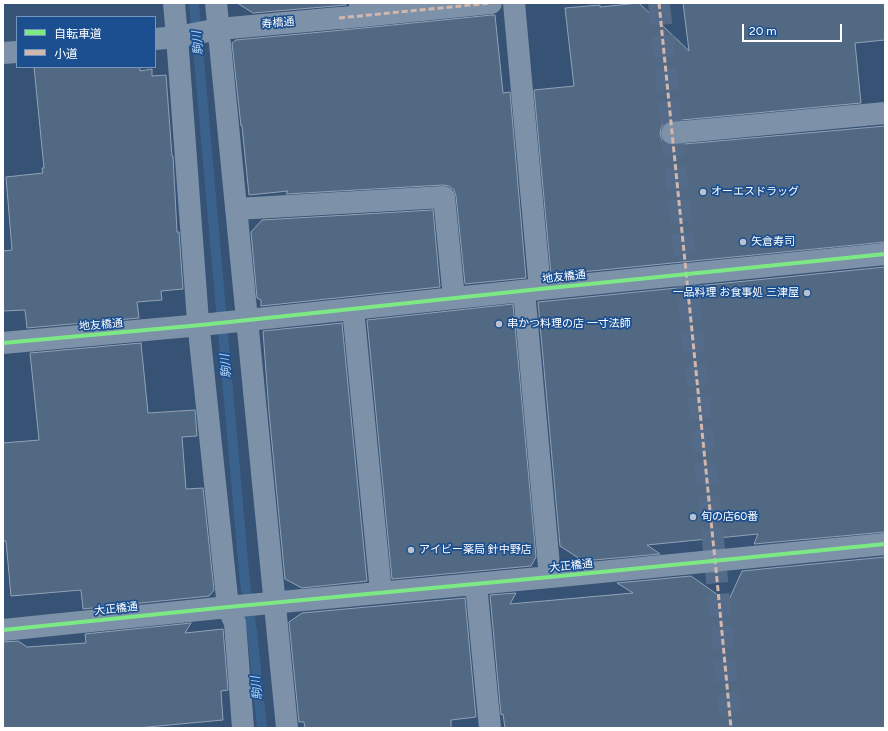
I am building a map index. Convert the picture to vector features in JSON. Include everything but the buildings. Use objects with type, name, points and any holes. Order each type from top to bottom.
[{"type":"street","points":[[174,3],[178,37],[200,325],[230,607],[235,623],[243,728]]},
{"type":"street","points":[[216,3],[217,29],[246,320],[266,604],[287,728]]},
{"type":"street","name":"寿橋通","points":[[178,37],[217,29],[339,18],[360,10],[491,3]]},
{"type":"street","points":[[514,3],[550,577]]},
{"type":"street","points":[[156,39],[178,37]]},
{"type":"street","points":[[3,53],[16,52]]},
{"type":"street","points":[[672,133],[885,113]]},
{"type":"street","points":[[236,209],[444,197],[454,298]]},
{"type":"street","name":"地友橋通","points":[[3,343],[200,325],[885,254]]},
{"type":"street","points":[[353,309],[381,592]]},
{"type":"street","name":"大正橋通","points":[[3,630],[885,544]]},
{"type":"street","points":[[476,584],[490,728]]},
{"type":"waterway","name":"駒川","points":[[194,3],[245,583],[252,631],[262,728]]},
{"type":"tunnel","points":[[659,3],[731,728]]},
{"type":"marked path","points":[[339,18],[491,3]]},
{"type":"marked path","points":[[659,3],[731,728]]},
{"type":"cycle path","points":[[3,343],[201,325],[885,254]]},
{"type":"cycle path","points":[[3,630],[885,544]]},
{"type":"place","name":"オーエスドラッグ","points":[[703,192]]},
{"type":"place","name":"矢倉寿司","points":[[743,242]]},
{"type":"place","name":"一品料理 お食事処 三津屋","points":[[807,293]]},
{"type":"place","name":"串かつ料理の店 一寸法師","points":[[499,324]]},
{"type":"place","name":"旬の店60番","points":[[693,517]]},
{"type":"place","name":"アイビー薬局 針中野店","points":[[411,550]]}]
